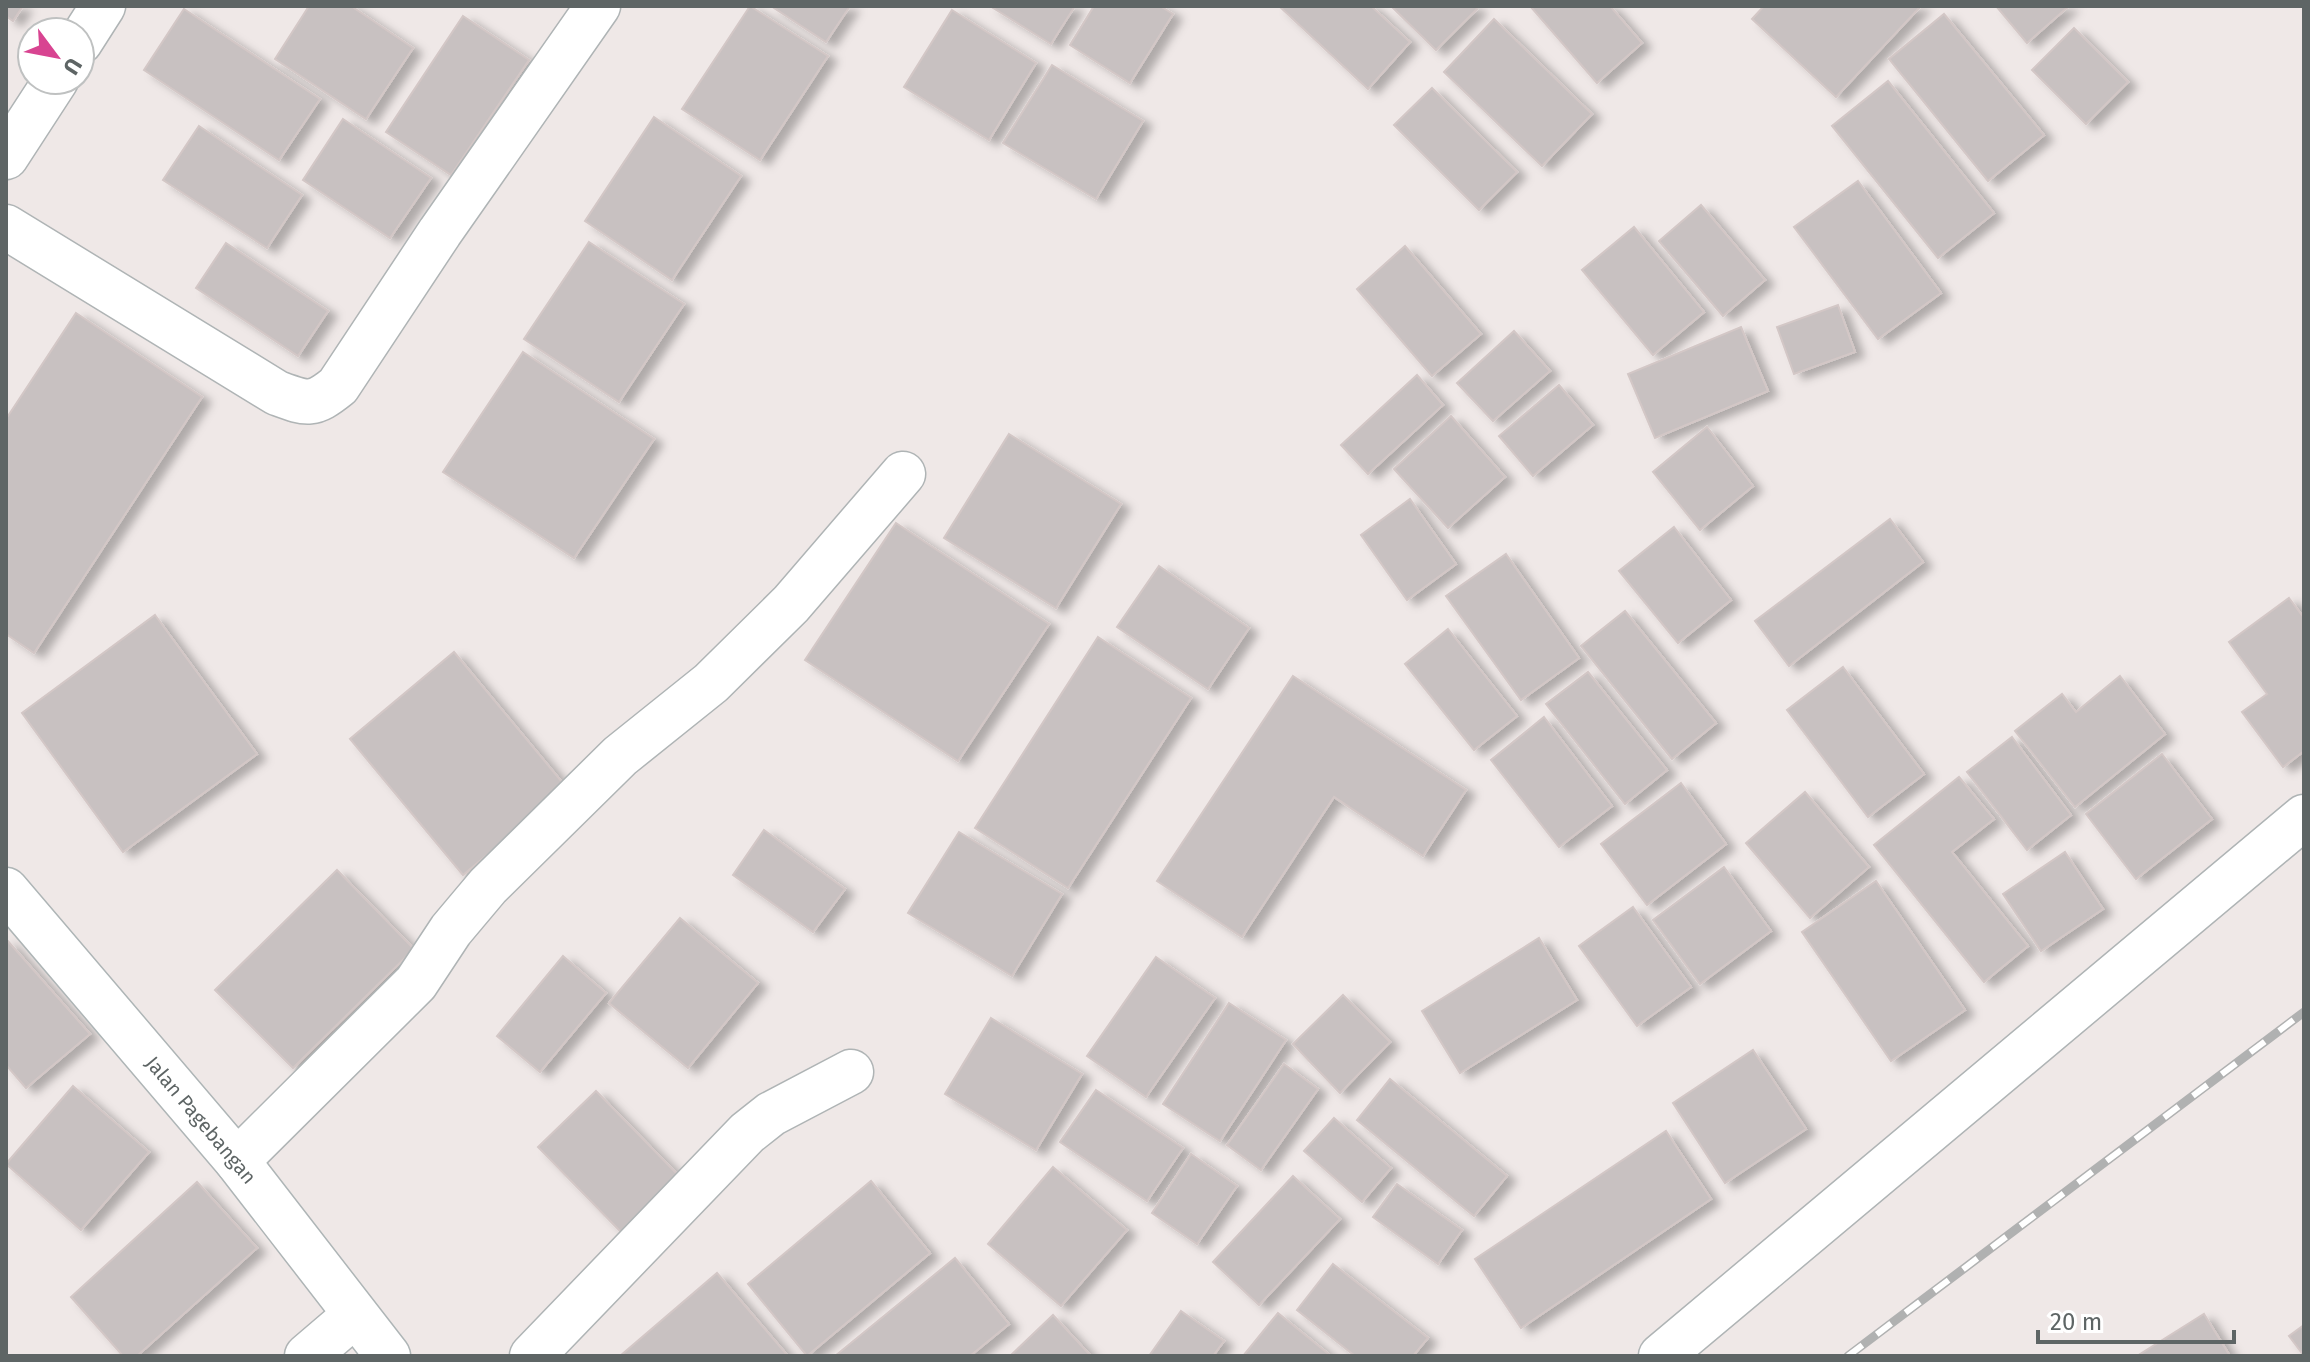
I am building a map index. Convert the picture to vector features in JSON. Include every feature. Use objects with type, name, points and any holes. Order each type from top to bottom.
[{"type":"street","points":[[6,227],[277,393],[302,402],[321,400],[338,386],[440,232],[598,6]]},
{"type":"street","points":[[6,157],[46,96]]},
{"type":"street","points":[[237,1161],[416,983],[451,930],[488,886],[620,756],[711,683],[781,614],[903,474]]},
{"type":"street","points":[[1661,1356],[2304,817]]},
{"type":"street","name":"Jalan Pagebangan","points":[[6,890],[237,1161],[388,1356]]},
{"type":"street","points":[[532,1356],[747,1133],[771,1114],[851,1072]]},
{"type":"street","points":[[307,1356],[355,1315]]},
{"type":"building","points":[[6,6],[23,6],[13,21],[6,16]]},
{"type":"building","points":[[309,6],[351,6],[413,48],[366,119],[275,59]]},
{"type":"building","points":[[750,6],[828,56],[760,160],[682,109]]},
{"type":"building","points":[[771,6],[850,6],[826,42]]},
{"type":"building","points":[[990,6],[1075,6],[1051,44]]},
{"type":"building","points":[[1094,6],[1160,6],[1173,14],[1130,83],[1070,45]]},
{"type":"building","points":[[1279,6],[1371,6],[1410,42],[1368,89]]},
{"type":"building","points":[[1391,6],[1475,6],[1477,9],[1436,50]]},
{"type":"building","points":[[1530,6],[1610,6],[1642,43],[1597,83]]},
{"type":"building","points":[[1764,6],[1921,6],[1836,97],[1752,19]]},
{"type":"building","points":[[1996,6],[2069,6],[2027,43]]},
{"type":"building","points":[[184,9],[320,99],[279,160],[144,70]]},
{"type":"building","points":[[952,10],[1036,63],[989,140],[904,87]]},
{"type":"building","points":[[1944,14],[2044,135],[1988,181],[1889,59]]},
{"type":"building","points":[[463,16],[529,60],[451,175],[386,132]]},
{"type":"building","points":[[1494,19],[1592,114],[1542,166],[1444,72]]},
{"type":"building","points":[[2074,28],[2128,82],[2086,124],[2032,70]]},
{"type":"building","points":[[1052,65],[1143,121],[1096,199],[1003,143]]},
{"type":"building","points":[[1888,81],[1994,213],[1938,258],[1832,126]]},
{"type":"building","points":[[1432,88],[1517,172],[1479,210],[1394,125]]},
{"type":"building","points":[[654,117],[741,176],[672,280],[585,221]]},
{"type":"building","points":[[343,119],[431,178],[390,238],[303,180]]},
{"type":"building","points":[[199,126],[302,195],[267,248],[163,180]]},
{"type":"building","points":[[1858,181],[1941,293],[1878,339],[1794,227]]},
{"type":"building","points":[[1701,205],[1765,280],[1723,316],[1659,241]]},
{"type":"building","points":[[1634,227],[1704,312],[1653,355],[1582,270]]},
{"type":"building","points":[[589,242],[684,304],[619,402],[524,339]]},
{"type":"building","points":[[226,243],[328,311],[298,356],[196,288]]},
{"type":"building","points":[[1405,246],[1481,334],[1432,376],[1357,289]]},
{"type":"building","points":[[1838,305],[1855,352],[1794,374],[1777,327]]},
{"type":"building","points":[[76,313],[202,397],[34,653],[6,634],[6,419]]},
{"type":"building","points":[[1741,327],[1768,391],[1655,438],[1628,374]]},
{"type":"building","points":[[1514,331],[1550,371],[1493,421],[1457,383]]},
{"type":"building","points":[[523,352],[654,439],[574,558],[443,472]]},
{"type":"building","points":[[1417,375],[1443,405],[1368,474],[1341,445]]},
{"type":"building","points":[[1559,385],[1593,425],[1533,476],[1499,436]]},
{"type":"building","points":[[1451,416],[1505,477],[1448,528],[1394,469]]},
{"type":"building","points":[[1707,427],[1753,486],[1700,530],[1653,472]]},
{"type":"building","points":[[1009,434],[1121,504],[1056,608],[944,538]]},
{"type":"building","points":[[1410,499],[1456,564],[1407,600],[1361,535]]},
{"type":"building","points":[[1890,519],[1923,562],[1789,666],[1755,621]]},
{"type":"building","points":[[896,523],[1049,624],[958,761],[805,660]]},
{"type":"building","points":[[1674,527],[1731,600],[1678,643],[1619,571]]},
{"type":"building","points":[[1506,554],[1579,658],[1521,700],[1446,596]]},
{"type":"building","points":[[1159,566],[1249,628],[1208,689],[1117,627]]},
{"type":"building","points":[[2289,598],[2304,618],[2304,751],[2283,767],[2242,712],[2267,694],[2229,642]]},
{"type":"building","points":[[1625,611],[1716,723],[1672,759],[1581,646]]},
{"type":"building","points":[[155,615],[257,754],[123,852],[22,713]]},
{"type":"building","points":[[1448,629],[1517,716],[1474,750],[1405,664]]},
{"type":"building","points":[[1098,637],[1191,698],[1068,888],[975,828]]},
{"type":"building","points":[[454,652],[567,788],[463,875],[350,739]]},
{"type":"building","points":[[1843,667],[1924,774],[1868,817],[1787,710]]},
{"type":"building","points":[[1588,672],[1667,770],[1625,804],[1546,704]]},
{"type":"building","points":[[1293,676],[1466,790],[1423,856],[1334,797],[1242,937],[1157,881]]},
{"type":"building","points":[[2120,676],[2165,734],[2075,807],[2015,731],[2062,694],[2076,712]]},
{"type":"building","points":[[1544,717],[1612,806],[1559,847],[1491,760]]},
{"type":"building","points":[[2012,737],[2071,815],[2027,850],[1967,772]]},
{"type":"building","points":[[2162,754],[2212,819],[2136,879],[2086,814]]},
{"type":"building","points":[[1959,777],[1994,819],[1952,852],[2028,946],[1984,982],[1874,845]]},
{"type":"building","points":[[1681,783],[1726,844],[1647,905],[1601,844]]},
{"type":"building","points":[[1805,792],[1869,867],[1810,918],[1746,843]]},
{"type":"building","points":[[764,830],[845,889],[813,932],[733,875]]},
{"type":"building","points":[[959,832],[1062,894],[1012,976],[908,913]]},
{"type":"building","points":[[2065,852],[2103,909],[2041,951],[2003,894]]},
{"type":"building","points":[[1724,867],[1771,931],[1700,984],[1653,920]]},
{"type":"building","points":[[337,870],[414,949],[293,1068],[215,990]]},
{"type":"building","points":[[1876,881],[1965,1010],[1891,1061],[1802,932]]},
{"type":"building","points":[[1633,907],[1691,987],[1637,1026],[1579,946]]},
{"type":"building","points":[[680,918],[758,983],[688,1068],[609,1003]]},
{"type":"building","points":[[1539,938],[1577,1000],[1460,1073],[1422,1011]]},
{"type":"building","points":[[6,939],[90,1034],[26,1088],[6,1065]]},
{"type":"building","points":[[563,956],[606,993],[540,1072],[497,1036]]},
{"type":"building","points":[[1156,957],[1215,998],[1146,1097],[1087,1056]]},
{"type":"building","points":[[1343,995],[1390,1042],[1340,1093],[1293,1044]]},
{"type":"building","points":[[1229,1003],[1286,1040],[1220,1141],[1163,1104]]},
{"type":"building","points":[[991,1018],[1082,1074],[1036,1150],[945,1094]]},
{"type":"building","points":[[1753,1050],[1806,1129],[1725,1183],[1673,1103]]},
{"type":"building","points":[[1284,1064],[1318,1089],[1261,1170],[1227,1145]]},
{"type":"building","points":[[1390,1079],[1507,1176],[1474,1216],[1357,1120]]},
{"type":"building","points":[[73,1086],[149,1152],[81,1230],[6,1164]]},
{"type":"building","points":[[1096,1090],[1183,1148],[1147,1201],[1060,1142]]},
{"type":"building","points":[[596,1091],[679,1176],[621,1232],[538,1147]]},
{"type":"building","points":[[1334,1118],[1391,1168],[1362,1202],[1304,1151]]},
{"type":"building","points":[[1666,1131],[1711,1199],[1521,1328],[1475,1259]]},
{"type":"building","points":[[1191,1154],[1237,1186],[1197,1244],[1152,1213]]},
{"type":"building","points":[[1053,1167],[1127,1230],[1061,1306],[988,1244]]},
{"type":"building","points":[[1293,1176],[1340,1219],[1259,1305],[1213,1262]]},
{"type":"building","points":[[871,1181],[930,1253],[807,1356],[748,1284]]},
{"type":"building","points":[[197,1182],[257,1248],[137,1356],[123,1356],[71,1297]]},
{"type":"building","points":[[1397,1184],[1462,1230],[1438,1264],[1373,1217]]},
{"type":"building","points":[[955,1258],[1009,1324],[970,1356],[835,1356]]},
{"type":"building","points":[[1333,1264],[1428,1338],[1413,1356],[1355,1356],[1297,1310]]},
{"type":"building","points":[[717,1273],[788,1356],[620,1356]]},
{"type":"building","points":[[1181,1311],[1224,1341],[1213,1356],[1149,1356]]},
{"type":"building","points":[[1278,1313],[1331,1356],[1243,1356]]},
{"type":"building","points":[[2204,1314],[2230,1356],[2137,1356]]},
{"type":"building","points":[[1053,1315],[1091,1356],[1010,1356]]},
{"type":"building","points":[[2304,1325],[2304,1356],[2289,1336]]},
{"type":"railway","points":[[1848,1356],[2304,1012]]}]
